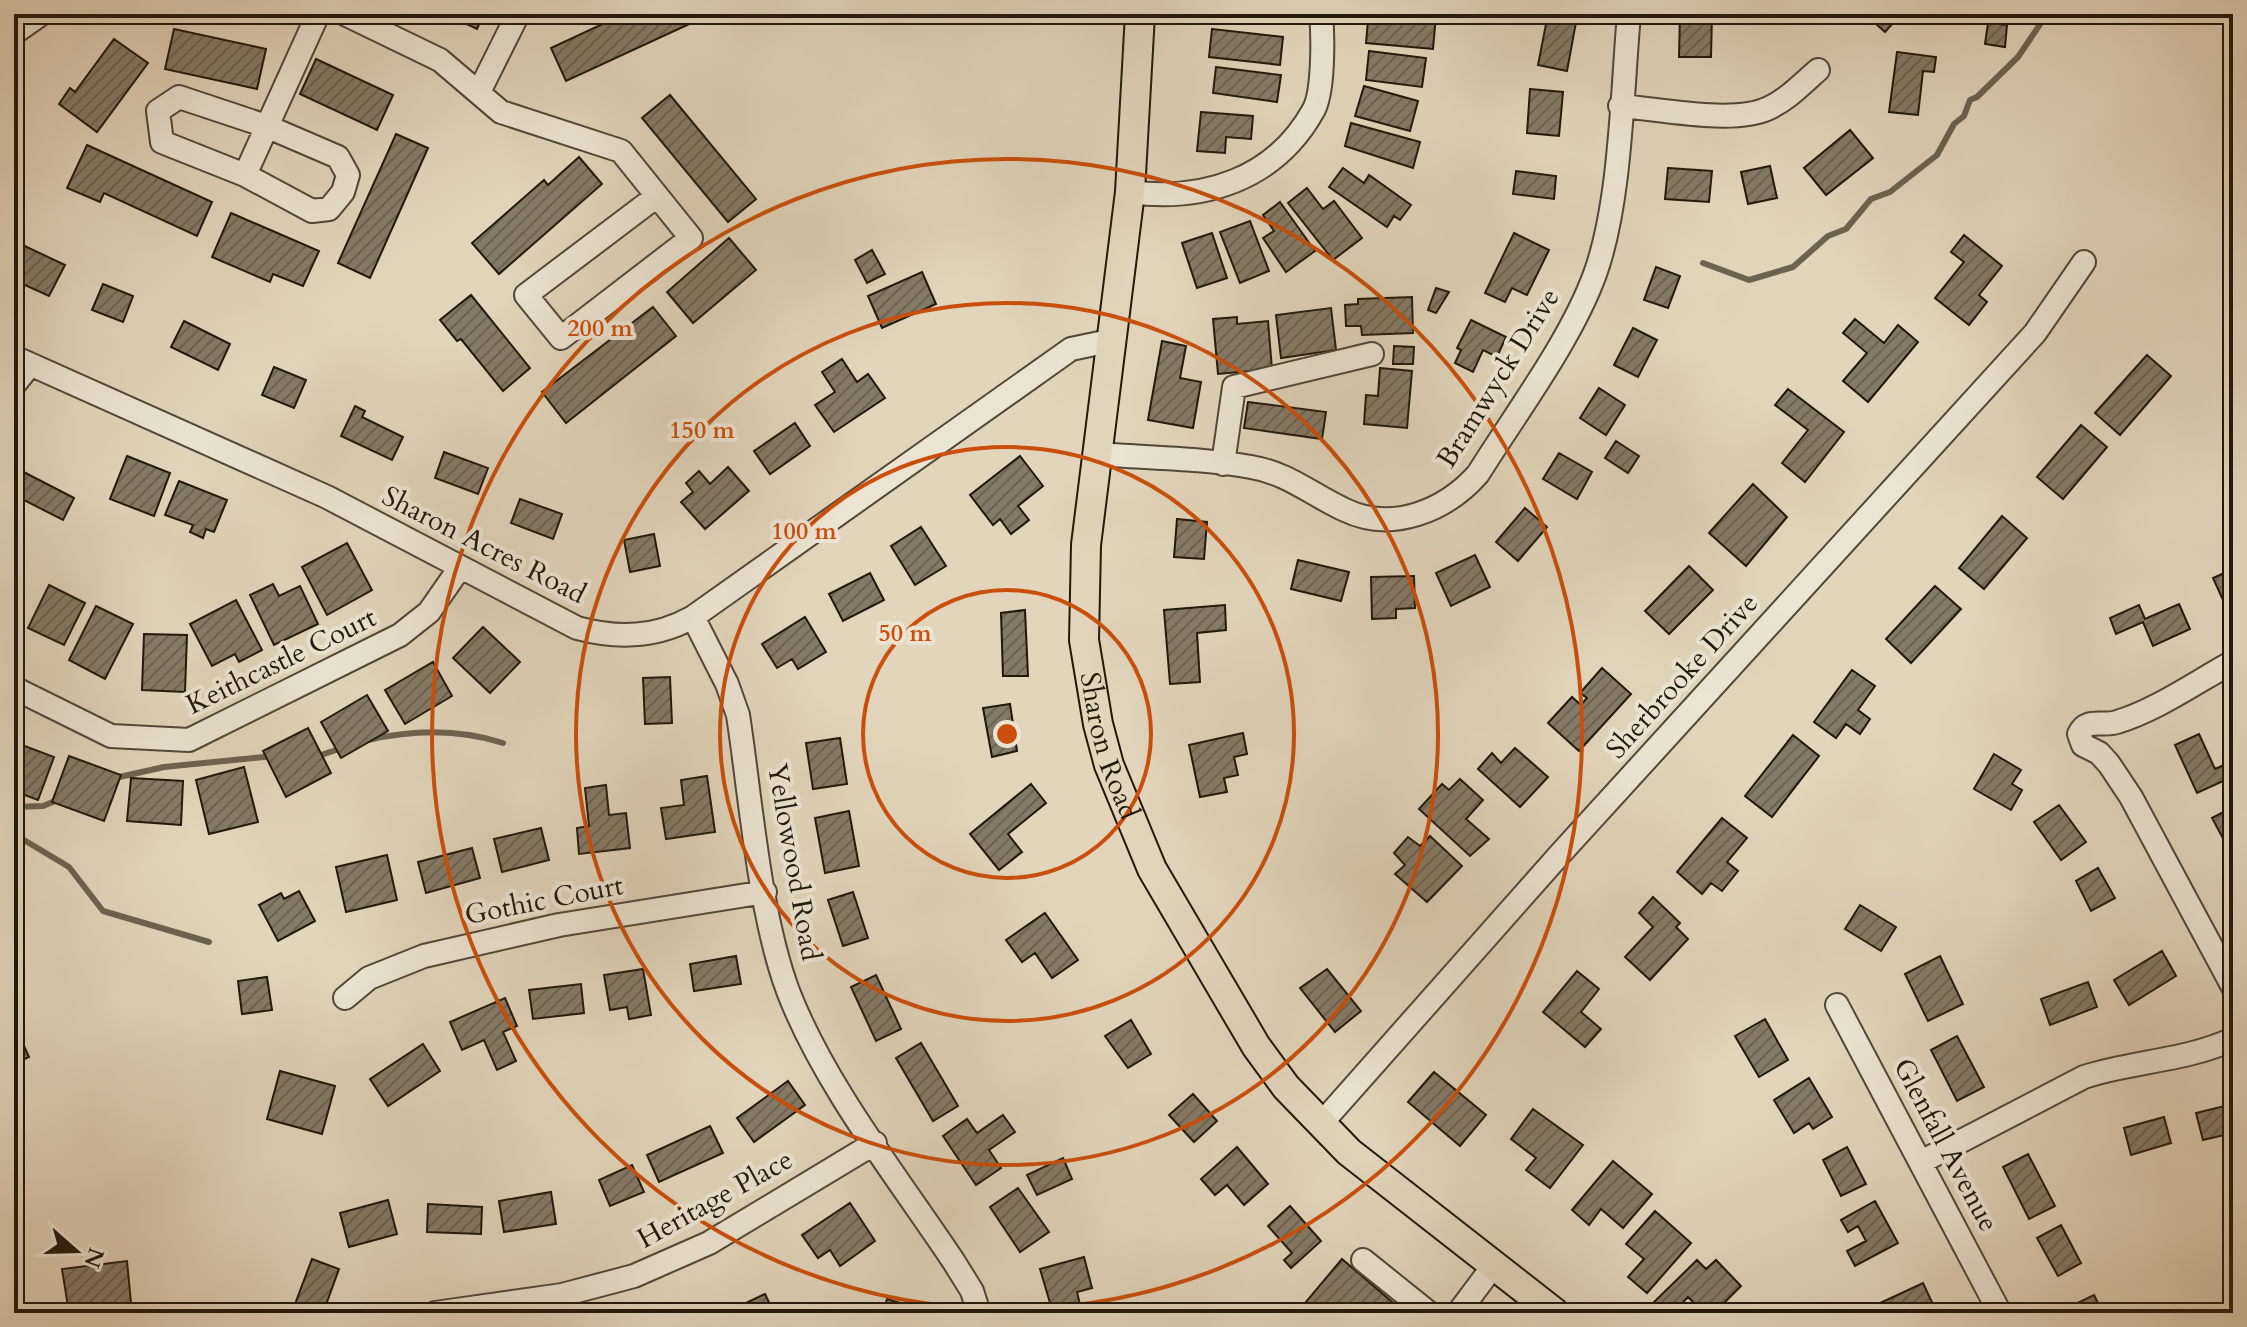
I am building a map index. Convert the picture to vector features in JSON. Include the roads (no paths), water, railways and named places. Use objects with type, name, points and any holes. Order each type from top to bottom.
[{"type":"main road","name":"Sharon Road","points":[[1140,14],[1130,192],[1109,341],[1086,545],[1083,619],[1090,683],[1109,765],[1152,869],[1202,958],[1256,1046],[1320,1125],[1349,1152],[1555,1313]]},
{"type":"street","points":[[14,33],[41,14]]},
{"type":"street","points":[[245,175],[318,14]]},
{"type":"street","points":[[345,14],[440,60],[501,112],[621,151],[691,238],[561,338],[526,295],[657,196]]},
{"type":"street","points":[[479,92],[518,14]]},
{"type":"street","points":[[1130,192],[1153,195],[1196,192],[1243,181],[1289,144],[1315,109],[1320,76],[1321,14]]},
{"type":"street","name":"Bramwyck Drive","points":[[1097,454],[1223,464],[1282,474],[1345,510],[1378,518],[1404,518],[1428,512],[1464,490],[1478,474],[1562,339],[1595,276],[1609,220],[1629,14]]},
{"type":"street","points":[[1620,106],[1743,115],[1765,110],[1785,99],[1818,70]]},
{"type":"street","points":[[179,97],[266,126],[338,157],[348,175],[343,192],[329,209],[312,211],[245,175],[162,142],[158,111],[179,97]]},
{"type":"street","name":"Sherbrooke Drive","points":[[1320,1125],[1561,853],[2035,333],[2084,262]]},
{"type":"street","name":"Sharon Acres Road","points":[[22,361],[327,497],[459,569],[577,628],[597,633],[649,634],[693,617],[1071,349],[1109,341]]},
{"type":"street","points":[[1223,464],[1234,387],[1372,354]]},
{"type":"street","points":[[14,385],[22,361]]},
{"type":"street","name":"Keithcastle Court","points":[[14,688],[111,736],[189,740],[400,635],[429,612],[459,569]]},
{"type":"street","name":"Yellowood Road","points":[[693,617],[727,684],[738,715],[773,940],[805,1030],[966,1282],[979,1313]]},
{"type":"street","points":[[2233,662],[2144,711],[2112,723],[2090,723],[2083,726],[2079,734],[2083,745],[2109,764],[2131,797],[2233,987]]},
{"type":"street","name":"Gothic Court","points":[[345,998],[369,978],[424,956],[559,925],[765,892]]},
{"type":"street","name":"Glenfall Avenue","points":[[1837,1005],[2000,1313]]},
{"type":"street","points":[[1921,1162],[2084,1077],[2113,1068],[2197,1052],[2233,1039]]},
{"type":"street","name":"Heritage Place","points":[[435,1313],[562,1295],[634,1276],[709,1243],[875,1143]]},
{"type":"street","points":[[1363,1260],[1429,1313]]},
{"type":"street","points":[[1458,1313],[1494,1265]]},
{"type":"waterway","points":[[1703,263],[1749,280],[1793,267],[1828,236],[1846,229],[1871,199],[1890,192],[1937,155],[1954,124],[1964,116],[1970,100],[1977,97],[2018,57],[2047,14]]},
{"type":"waterway","points":[[368,740],[436,732],[470,735],[503,743]]},
{"type":"waterway","points":[[315,757],[342,748]]},
{"type":"waterway","points":[[115,778],[164,767],[274,756]]},
{"type":"waterway","points":[[14,807],[43,806],[60,799]]},
{"type":"waterway","points":[[14,834],[69,867],[103,911],[209,942]]}]
